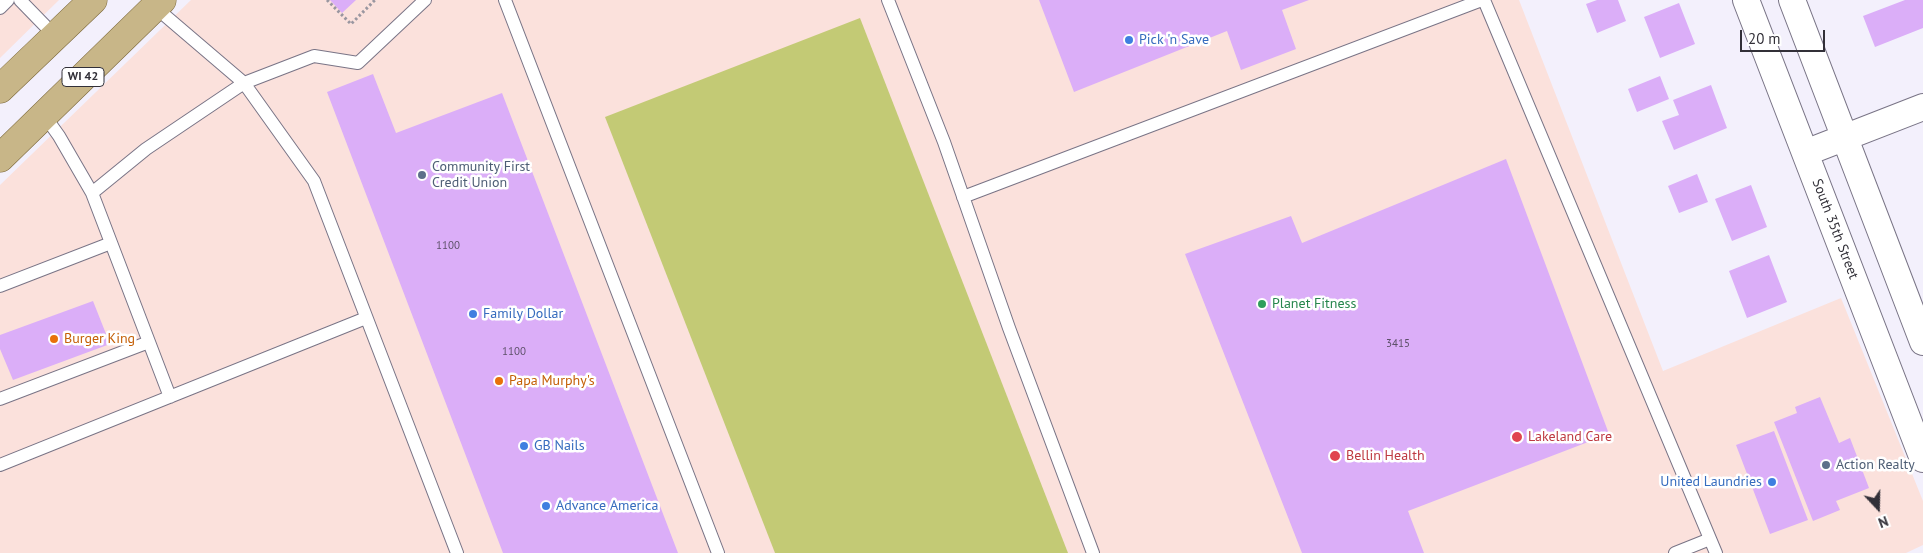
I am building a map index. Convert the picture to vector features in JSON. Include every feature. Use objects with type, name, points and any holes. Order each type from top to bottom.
[{"type":"main road","points":[[0,89],[93,0]]},
{"type":"main road","name":"WI 42","points":[[0,158],[154,2]]},
{"type":"street","name":"South 35th Street","points":[[1746,0],[1923,459]]},
{"type":"street","points":[[1792,0],[1923,342]]},
{"type":"street","points":[[1805,153],[1923,107]]},
{"type":"lane","points":[[0,8],[8,0]]},
{"type":"lane","points":[[20,0],[55,36]]},
{"type":"lane","points":[[92,193],[146,149],[244,83],[314,56],[358,63],[425,0]]},
{"type":"lane","points":[[505,0],[718,553]]},
{"type":"lane","points":[[888,0],[963,197],[1009,328],[1093,553]]},
{"type":"lane","points":[[963,197],[1483,0],[1716,553]]},
{"type":"lane","points":[[154,2],[244,83],[314,182],[457,553]]},
{"type":"lane","points":[[44,115],[59,136],[92,193],[170,397]]},
{"type":"lane","points":[[0,286],[111,243]]},
{"type":"lane","points":[[0,465],[366,318]]},
{"type":"lane","points":[[0,399],[149,342]]},
{"type":"lane","points":[[1675,553],[1710,539]]},
{"type":"path","points":[[327,0],[351,24],[375,0]]},
{"type":"shaded area","points":[[0,0],[59,0],[0,58]]},
{"type":"shaded area","points":[[191,0],[1519,0],[1663,371],[1841,298],[1923,501],[1923,545],[1906,553],[0,553],[0,185]]},
{"type":"green space","points":[[860,18],[1068,553],[775,553],[605,117]]},
{"type":"building","points":[[330,0],[356,0],[342,13]]},
{"type":"building","name":"Pick 'n Save","points":[[1039,0],[1309,0],[1282,10],[1296,49],[1241,70],[1227,31],[1074,92]]},
{"type":"building","points":[[1597,0],[1618,0],[1626,21],[1597,33],[1586,4]]},
{"type":"building","points":[[1905,0],[1923,0],[1923,28],[1875,47],[1863,16]]},
{"type":"building","points":[[1679,3],[1695,44],[1660,58],[1644,17]]},
{"type":"building","points":[[373,74],[396,133],[502,93],[678,553],[503,553],[327,92]]},
{"type":"building","points":[[1660,76],[1669,99],[1637,112],[1628,89]]},
{"type":"building","points":[[1711,85],[1727,128],[1674,150],[1662,121],[1679,115],[1673,100]]},
{"type":"building","points":[[1506,159],[1609,434],[1408,511],[1424,553],[1302,553],[1185,254],[1291,216],[1302,243]]},
{"type":"building","points":[[1697,174],[1708,202],[1679,213],[1668,186]]},
{"type":"building","points":[[1751,185],[1767,227],[1732,241],[1715,199]]},
{"type":"building","points":[[1769,255],[1787,302],[1747,318],[1729,271]]},
{"type":"building","name":"Burger King","points":[[93,301],[110,344],[13,380],[0,349],[0,335]]},
{"type":"building","name":"Action Realty","points":[[1820,397],[1839,443],[1850,438],[1869,488],[1836,501],[1840,510],[1813,521],[1774,422],[1797,413],[1795,407]]},
{"type":"building","name":"United Laundries","points":[[1774,431],[1808,520],[1770,534],[1736,445]]},
{"type":"place","name":"Pick 'n Save","points":[[1129,40]]},
{"type":"place","name":"Community First Credit Union","points":[[422,175]]},
{"type":"place","name":"Planet Fitness","points":[[1262,304]]},
{"type":"place","name":"Family Dollar","points":[[473,314]]},
{"type":"place","name":"Burger King","points":[[54,339]]},
{"type":"place","name":"Papa Murphy's","points":[[499,381]]},
{"type":"place","name":"Lakeland Care","points":[[1517,437]]},
{"type":"place","name":"GB Nails","points":[[524,446]]},
{"type":"place","name":"Bellin Health","points":[[1335,456]]},
{"type":"place","name":"Action Realty","points":[[1826,465]]},
{"type":"place","name":"United Laundries","points":[[1772,482]]},
{"type":"place","name":"Advance America","points":[[546,506]]}]
